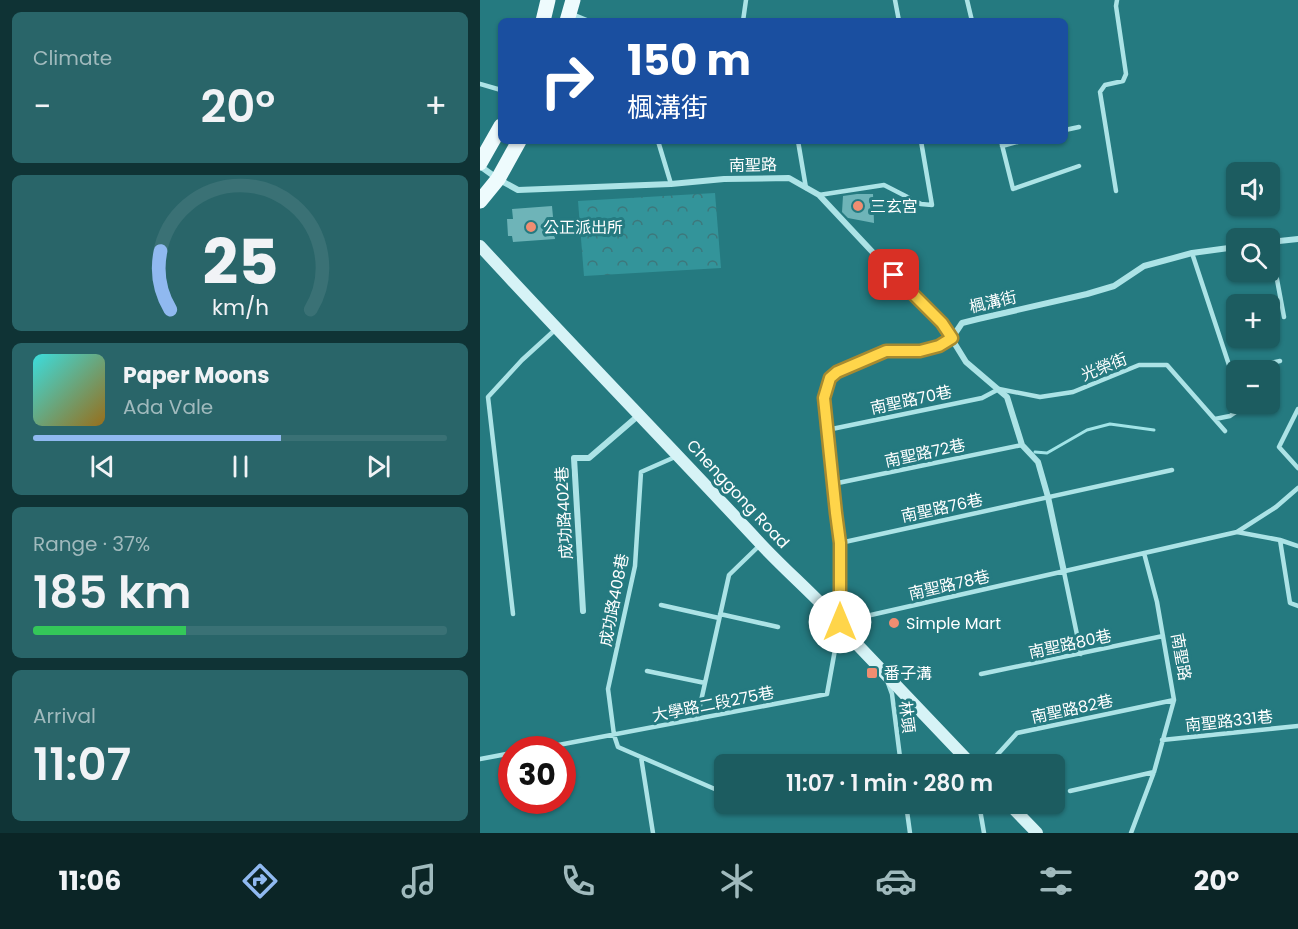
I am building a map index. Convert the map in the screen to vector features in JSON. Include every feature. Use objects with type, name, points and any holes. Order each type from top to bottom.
[{"type":"main road","points":[[544,18],[548,0]]},
{"type":"main road","points":[[480,164],[498,131]]},
{"type":"main road","points":[[480,201],[498,179],[517,144]]},
{"type":"main road","name":"Chenggong Road","points":[[480,246],[761,544],[840,622],[852,639],[962,754]]},
{"type":"main road","points":[[1019,814],[1037,833]]},
{"type":"street","name":"南聖路","points":[[480,164],[498,179],[518,190],[671,184],[724,179],[789,178],[819,195],[942,323],[966,362],[1007,397],[1022,445],[1038,462],[1064,572]]},
{"type":"street","points":[[1280,241],[1298,239]]},
{"type":"street","name":"楓溝街","points":[[840,622],[840,543],[824,398],[830,378],[837,372],[886,351],[920,351],[939,346],[952,338],[962,323],[1087,294],[1114,286],[1144,266],[1192,253],[1226,248]]},
{"type":"street","name":"成功路402巷","points":[[583,611],[574,458],[589,458],[639,415]]},
{"type":"lane","points":[[743,18],[746,0]]},
{"type":"lane","points":[[895,0],[898,18]]},
{"type":"lane","points":[[967,0],[971,18]]},
{"type":"lane","points":[[1116,191],[1100,92],[1105,85],[1123,81],[1126,74],[1117,0]]},
{"type":"lane","points":[[570,11],[583,18]]},
{"type":"lane","points":[[480,84],[498,89]]},
{"type":"lane","points":[[1068,129],[1079,127]]},
{"type":"lane","points":[[659,144],[671,184]]},
{"type":"lane","points":[[799,144],[806,188]]},
{"type":"lane","points":[[819,195],[884,185],[921,204],[932,205],[922,144]]},
{"type":"lane","points":[[1002,144],[1013,189],[1078,166]]},
{"type":"lane","points":[[1192,253],[1227,360]]},
{"type":"lane","points":[[1277,282],[1284,317]]},
{"type":"lane","points":[[513,614],[488,397],[522,360],[556,329]]},
{"type":"lane","name":"光榮街","points":[[999,390],[1040,397],[1073,392],[1139,365],[1167,365],[1225,431]]},
{"type":"lane","name":"南聖路70巷","points":[[827,430],[982,398],[999,390]]},
{"type":"lane","points":[[1298,409],[1279,447],[1298,468]]},
{"type":"lane","points":[[1215,419],[1233,414]]},
{"type":"lane","name":"南聖路72巷","points":[[833,484],[1022,445]]},
{"type":"lane","name":"成功路408巷","points":[[614,735],[608,689],[635,566],[641,472],[679,456]]},
{"type":"lane","name":"南聖路76巷","points":[[840,543],[1172,470]]},
{"type":"lane","points":[[1236,532],[1276,507],[1298,488]]},
{"type":"lane","points":[[1236,532],[1280,540],[1298,546]]},
{"type":"lane","name":"南聖路78巷","points":[[840,622],[1236,532]]},
{"type":"lane","points":[[1280,540],[1290,603],[1298,606]]},
{"type":"lane","points":[[697,719],[729,575],[761,544]]},
{"type":"lane","name":"南聖路","points":[[1131,833],[1154,772],[1174,700],[1157,602],[1144,552]]},
{"type":"lane","points":[[1064,572],[1081,654]]},
{"type":"lane","points":[[661,605],[778,627]]},
{"type":"lane","name":"大學路二段275巷","points":[[576,742],[827,694],[840,622]]},
{"type":"lane","name":"南聖路80巷","points":[[981,674],[1163,636]]},
{"type":"lane","points":[[647,671],[705,683]]},
{"type":"lane","name":"林頭","points":[[885,672],[892,694],[900,754]]},
{"type":"lane","name":"南聖路82巷","points":[[998,754],[1017,733],[1174,700]]},
{"type":"lane","name":"南聖路331巷","points":[[1162,740],[1298,726]]},
{"type":"lane","points":[[614,735],[618,747],[714,789]]},
{"type":"lane","points":[[480,759],[498,756]]},
{"type":"lane","points":[[641,757],[653,833]]},
{"type":"lane","points":[[1070,790],[1154,772]]},
{"type":"lane","points":[[907,814],[910,833]]},
{"type":"lane","points":[[981,814],[984,833]]},
{"type":"green space","points":[[715,193],[721,268],[584,276],[578,201]]},
{"type":"building","name":"三玄宮","points":[[873,194],[874,223],[848,218],[842,212],[843,196]]},
{"type":"building","name":"公正派出所","points":[[552,206],[555,239],[513,242],[512,236],[508,236],[507,219],[513,219],[512,209]]},
{"type":"waterway","points":[[1035,452],[1047,453],[1087,430],[1110,424],[1154,430]]},
{"type":"place","name":"三玄宮","points":[[858,206]]},
{"type":"place","name":"公正派出所","points":[[531,227]]},
{"type":"place","name":"Simple Mart","points":[[894,623]]},
{"type":"place","name":"番子溝","points":[[872,673]]},
{"type":"route","points":[[840,622],[840,543],[824,398],[830,378],[837,372],[886,351],[920,351],[939,346],[952,338],[942,323],[894,275]]}]
